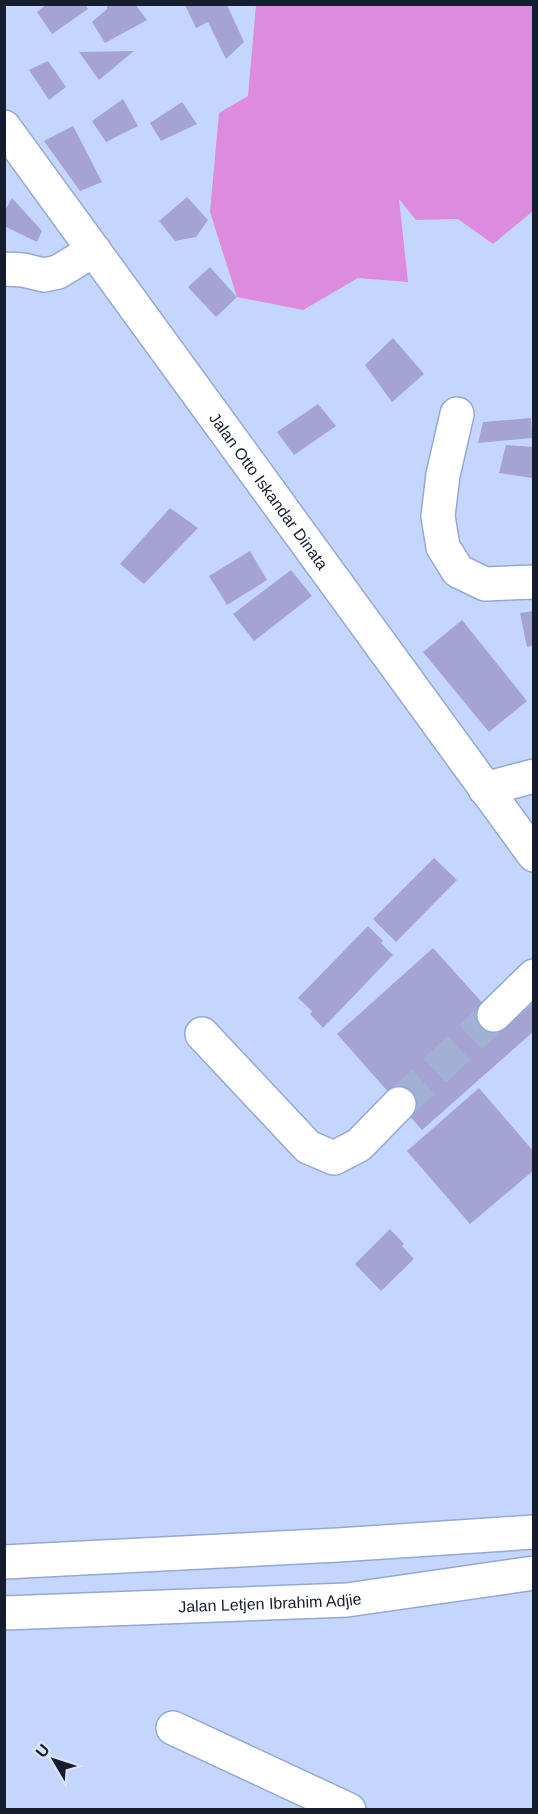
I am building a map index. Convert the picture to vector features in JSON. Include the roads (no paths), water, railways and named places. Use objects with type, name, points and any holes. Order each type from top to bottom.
[{"type":"street","name":"Jalan Otto Iskandar Dinata","points":[[4,127],[534,855]]},
{"type":"street","points":[[4,269],[23,270],[44,275],[58,272],[94,250]]},
{"type":"street","points":[[457,414],[443,475],[438,516],[443,547],[458,571],[485,584],[534,582]]},
{"type":"street","points":[[485,789],[534,776]]},
{"type":"street","points":[[494,1015],[534,976]]},
{"type":"street","points":[[202,1034],[308,1147],[334,1158],[358,1145],[399,1104]]},
{"type":"street","points":[[4,1562],[338,1545],[534,1532]]},
{"type":"street","name":"Jalan Letjen Ibrahim Adjie","points":[[4,1613],[347,1600],[534,1574]]},
{"type":"street","points":[[173,1728],[350,1809]]},
{"type":"tunnel","points":[[399,1104],[494,1015]]}]
